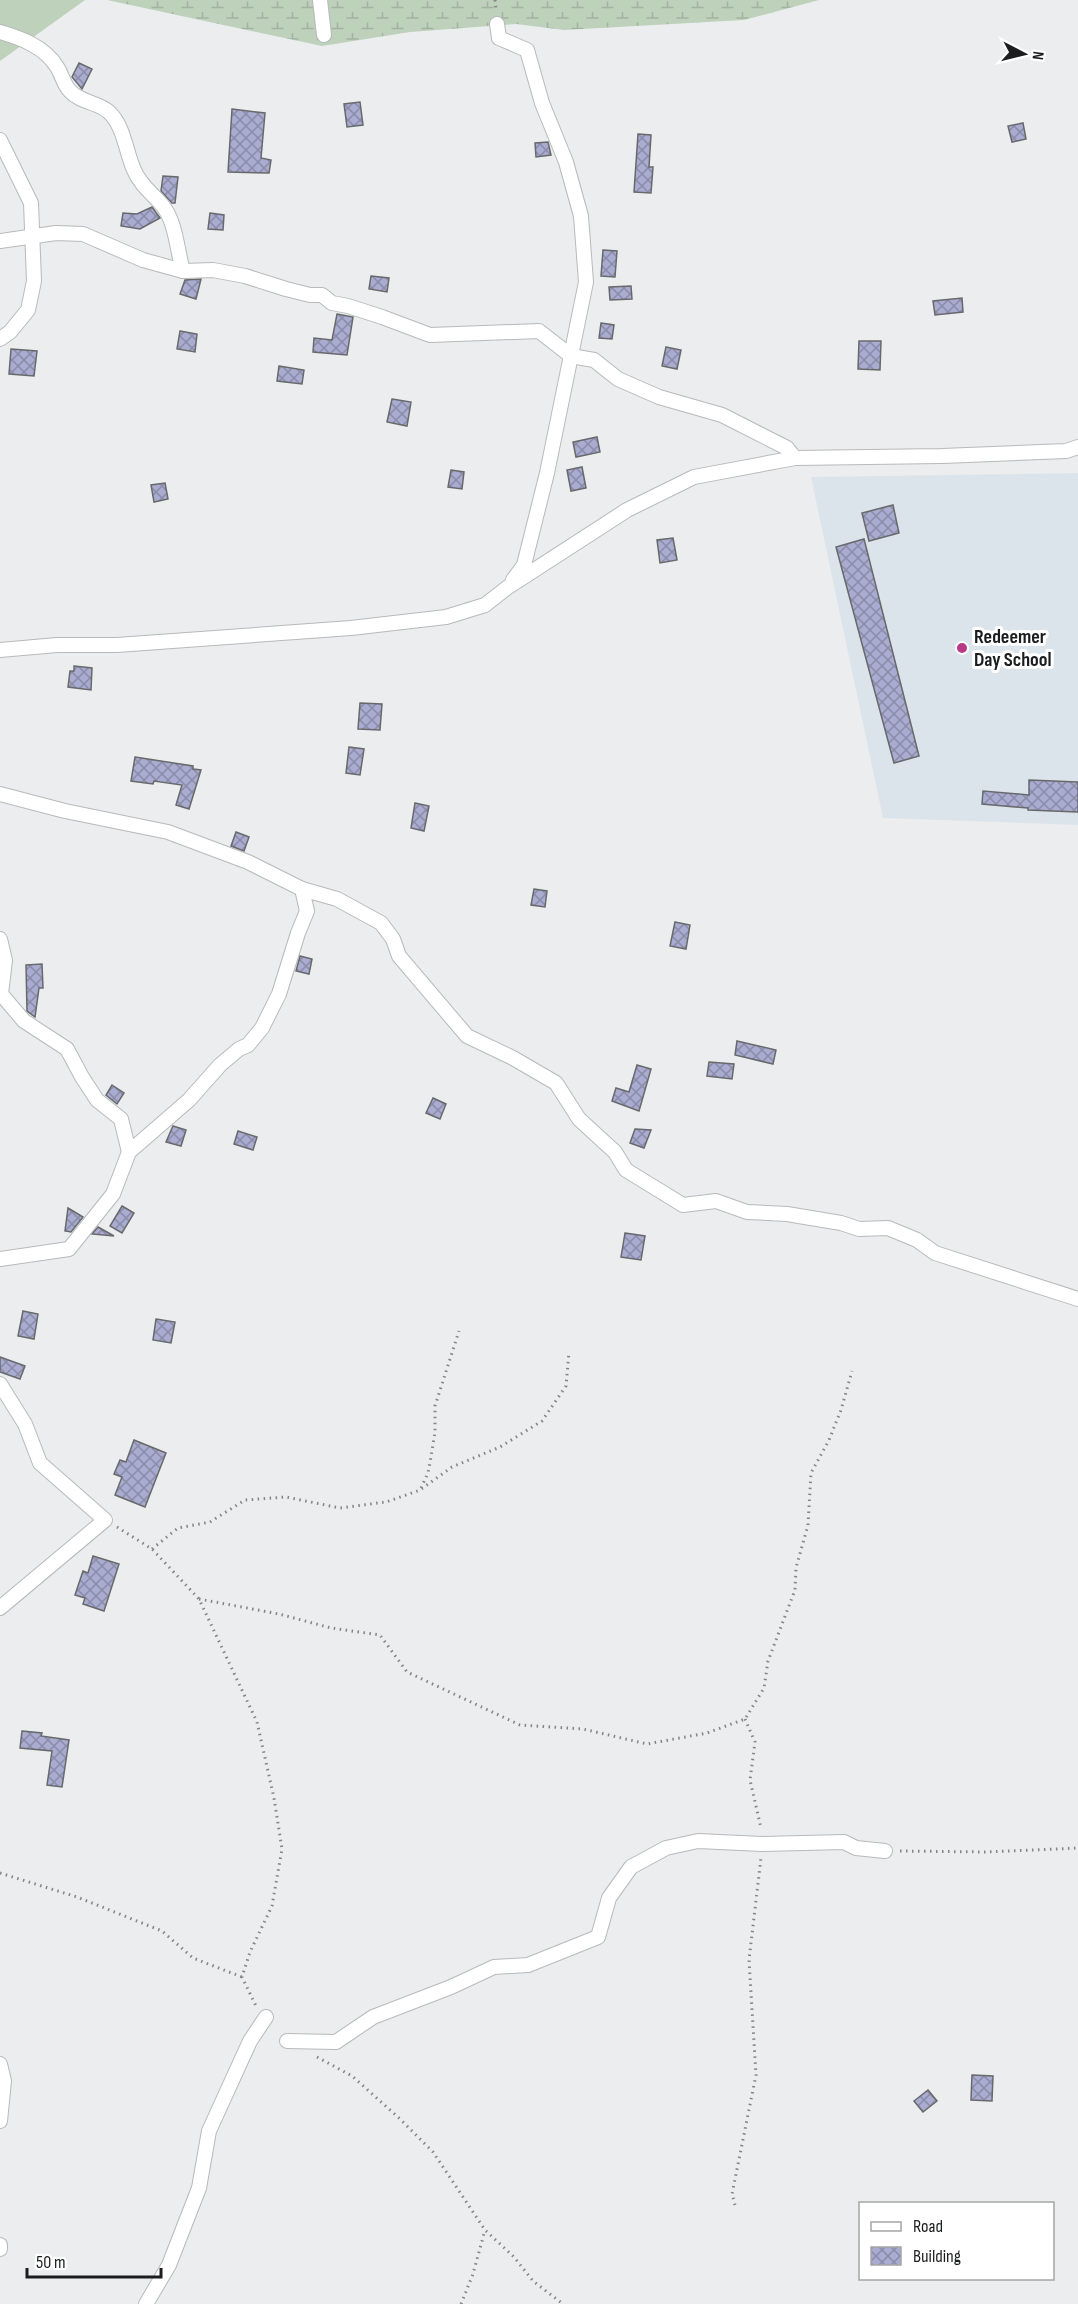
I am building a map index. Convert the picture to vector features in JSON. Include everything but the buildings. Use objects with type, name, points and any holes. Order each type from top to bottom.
[{"type":"street","points":[[320,0],[324,35]]},
{"type":"street","points":[[497,24],[499,38],[527,50],[542,103],[566,162],[581,216],[586,282],[547,473],[524,565],[508,587]]},
{"type":"street","points":[[0,32],[22,38],[45,54],[57,66],[65,86],[71,93],[109,111],[117,121],[135,173],[164,207],[173,227],[183,271]]},
{"type":"street","points":[[0,140],[32,203],[34,281],[28,310],[10,332],[0,339]]},
{"type":"street","points":[[0,241],[56,233],[83,234],[143,260],[183,271],[213,270],[245,276],[310,295],[322,295],[332,303],[382,317],[430,335],[539,331],[571,356],[594,360],[618,379],[659,397],[722,415],[787,448],[795,458]]},
{"type":"street","points":[[0,650],[57,645],[117,645],[226,638],[351,628],[446,617],[485,605],[508,587],[627,510],[694,477],[795,458],[942,456],[1066,451],[1078,447]]},
{"type":"street","points":[[0,794],[76,814],[168,832],[248,862],[302,889],[337,899],[381,923],[393,939],[399,956],[467,1036],[513,1058],[556,1083],[579,1119],[615,1152],[626,1170],[683,1205],[716,1201],[747,1212],[787,1214],[841,1223],[859,1229],[888,1228],[917,1240],[935,1253],[1078,1299]]},
{"type":"street","points":[[0,1259],[69,1249],[114,1194],[129,1152],[189,1100],[220,1065],[239,1049],[248,1045],[262,1028],[279,994],[307,911],[302,889]]},
{"type":"street","points":[[0,939],[5,960],[1,994],[24,1021],[67,1049],[97,1100],[122,1119],[129,1152]]},
{"type":"street","points":[[0,1384],[25,1424],[40,1463],[105,1520],[0,1608]]},
{"type":"street","points":[[287,2041],[336,2042],[373,2018],[494,1967],[528,1965],[597,1937],[609,1898],[631,1867],[666,1848],[698,1841],[762,1844],[844,1842],[856,1848],[885,1851]]},
{"type":"street","points":[[146,2304],[169,2265],[199,2188],[209,2131],[250,2041],[266,2017]]},
{"type":"street","points":[[0,2064],[4,2081],[0,2121]]},
{"type":"path","points":[[420,1490],[428,1473],[431,1457],[435,1432],[435,1406],[459,1331]]},
{"type":"path","points":[[152,1549],[178,1528],[210,1522],[245,1500],[286,1497],[340,1508],[386,1502],[420,1490],[452,1467],[500,1448],[542,1421],[566,1386],[569,1352]]},
{"type":"path","points":[[199,1599],[279,1614],[332,1628],[380,1635],[407,1672],[520,1725],[583,1729],[647,1744],[707,1733],[745,1719],[764,1688],[768,1661],[795,1590],[796,1568],[808,1525],[811,1473],[829,1440],[841,1410],[852,1371]]},
{"type":"path","points":[[105,1520],[152,1549],[199,1599],[257,1722],[274,1798],[282,1849],[272,1906],[250,1952],[242,1977],[254,2004],[266,2017]]},
{"type":"path","points":[[735,2205],[732,2194],[756,2075],[749,1960],[762,1844],[759,1816],[750,1780],[755,1742],[745,1719]]},
{"type":"path","points":[[885,1851],[985,1852],[1078,1848]]},
{"type":"path","points":[[0,1873],[77,1897],[162,1931],[193,1958],[242,1977]]},
{"type":"path","points":[[315,2056],[351,2076],[433,2151],[485,2230],[514,2257],[533,2281],[563,2304]]},
{"type":"path","points":[[461,2304],[473,2274],[485,2230]]},
{"type":"shaded area","name":"Redeemer Day School","points":[[1078,473],[1078,825],[883,818],[811,477]]},
{"type":"green space","points":[[0,0],[85,0],[0,61]]},
{"type":"green space","points":[[107,0],[819,0],[744,20],[564,30],[516,24],[410,32],[322,46]]},
{"type":"place","name":"Redeemer Day School","points":[[962,648]]}]
